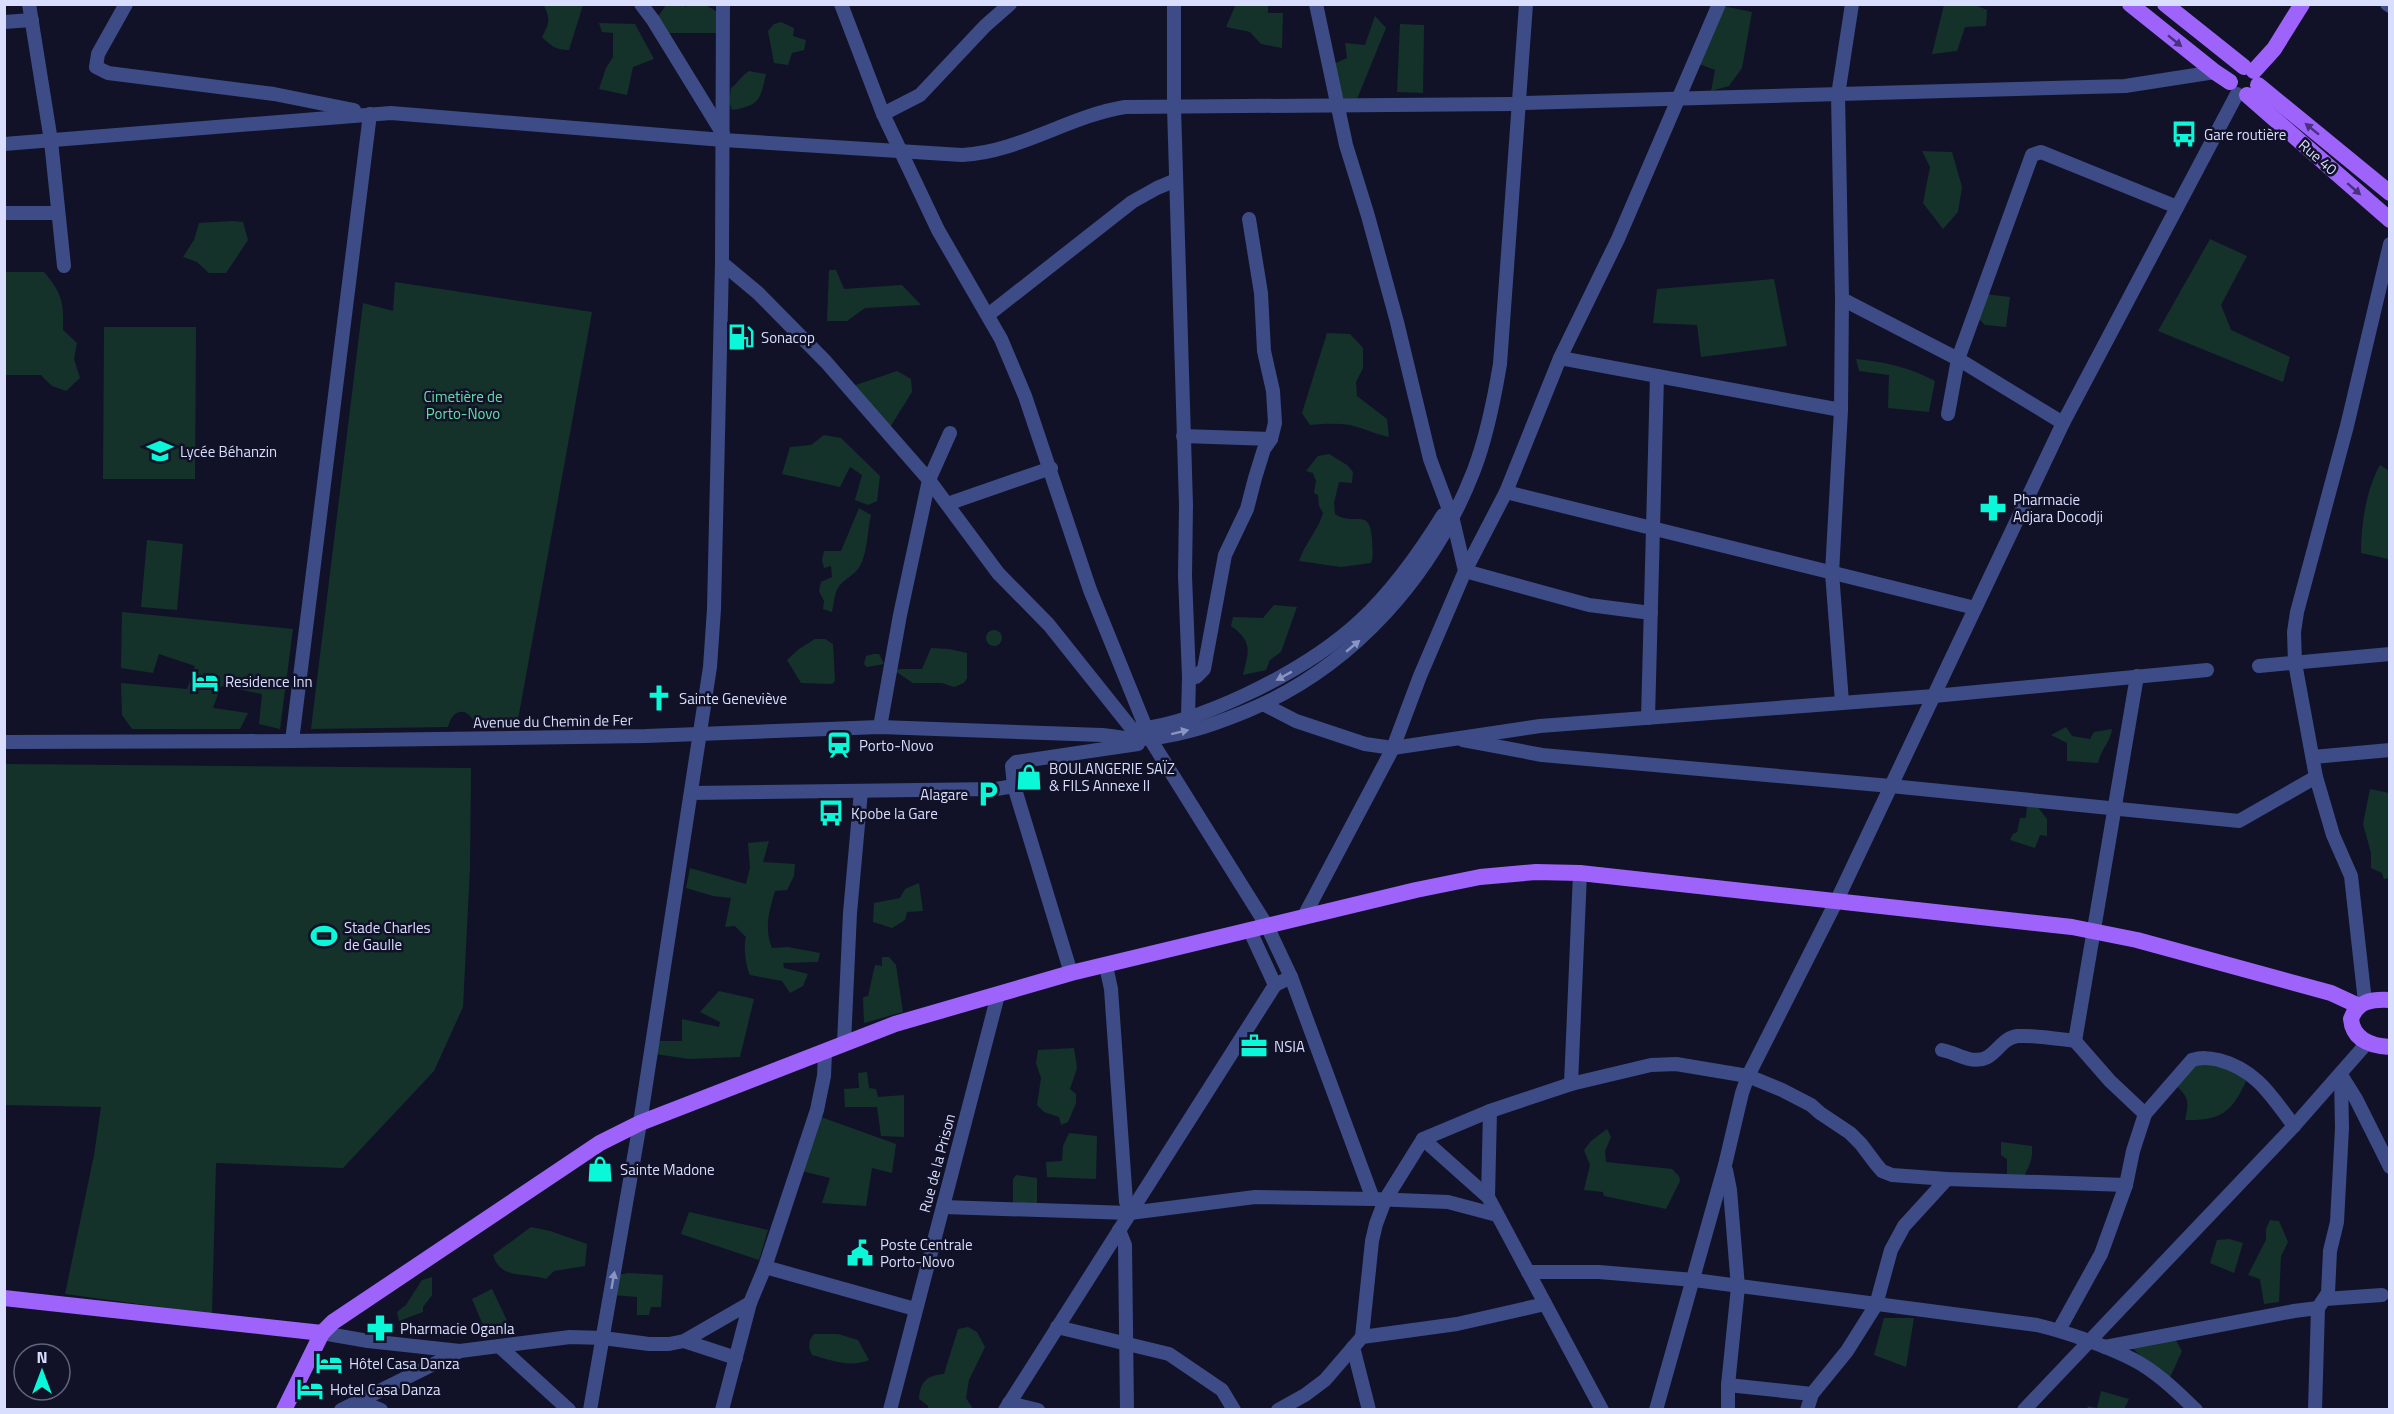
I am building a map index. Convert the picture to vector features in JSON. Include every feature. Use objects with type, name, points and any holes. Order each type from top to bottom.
[{"type":"main road","points":[[2130,4],[2215,72],[2245,82]]},
{"type":"main road","points":[[2165,4],[2245,82]]},
{"type":"main road","points":[[2245,82],[2266,59],[2302,4]]},
{"type":"main road","name":"Rue 40","points":[[2245,82],[2390,193]]},
{"type":"main road","name":"Rue 40","points":[[2245,82],[2390,220]]},
{"type":"main road","points":[[284,1410],[322,1333],[351,1309],[600,1143],[640,1123],[895,1024],[1071,973],[1416,890],[1480,877],[1536,872],[1580,873],[1837,900],[2094,931],[2148,943],[2331,993],[2362,1004],[2390,1000]]},
{"type":"main road","points":[[2362,1004],[2354,1012],[2352,1027],[2355,1033],[2367,1043],[2390,1047]]},
{"type":"main road","points":[[4,1298],[322,1333]]},
{"type":"street","points":[[29,4],[51,141],[64,266]]},
{"type":"street","points":[[126,4],[98,54],[96,67],[99,70],[274,94],[370,114]]},
{"type":"street","points":[[641,4],[654,20],[723,137]]},
{"type":"street","points":[[590,1410],[640,1123],[708,688],[714,609],[722,263],[723,4]]},
{"type":"street","points":[[841,4],[883,114],[938,230],[988,315],[1025,396],[1090,590],[1145,734]]},
{"type":"street","points":[[883,114],[920,95],[985,26],[1010,4]]},
{"type":"street","points":[[1174,4],[1174,107],[1186,505],[1188,717]]},
{"type":"street","points":[[1316,4],[1346,145],[1368,216],[1430,459],[1450,512],[1465,571]]},
{"type":"street","points":[[1516,103],[1518,4]]},
{"type":"street","points":[[1102,735],[1171,734],[1221,720],[1263,704],[1292,689],[1332,663],[1371,630],[1384,617],[1421,568],[1450,512],[1475,451],[1495,363],[1526,4]]},
{"type":"street","points":[[1303,918],[1393,748],[1420,676],[1465,571],[1506,492],[1560,358],[1618,239],[1719,4]]},
{"type":"street","points":[[1842,702],[1832,573],[1841,410],[1842,299],[1838,95],[1852,4]]},
{"type":"street","points":[[4,22],[32,20]]},
{"type":"street","points":[[4,144],[391,113],[902,152],[977,154],[1000,150],[1114,109],[1516,103],[2125,86],[2215,72]]},
{"type":"street","points":[[1656,1410],[1694,1280],[1742,1093],[1749,1076],[1837,900],[2063,423],[2245,82]]},
{"type":"street","points":[[292,741],[370,114]]},
{"type":"street","points":[[1947,414],[1958,359],[2032,155],[2041,152],[2177,207]]},
{"type":"street","points":[[988,315],[1117,213],[1157,188],[1176,180]]},
{"type":"street","points":[[4,213],[58,213]]},
{"type":"street","points":[[1189,677],[1196,677],[1204,669],[1225,555],[1247,509],[1264,449],[1271,439],[1276,410],[1264,351],[1261,293],[1249,219]]},
{"type":"street","points":[[2362,1004],[2350,876],[2333,835],[2316,777],[2295,663],[2294,632],[2297,612],[2348,426],[2390,244]]},
{"type":"street","points":[[722,263],[758,293],[826,362],[929,480],[998,573],[1049,625],[1145,734],[1267,926],[1291,977],[1379,1199]]},
{"type":"street","points":[[1842,299],[1958,359],[2063,423]]},
{"type":"street","points":[[1560,358],[1841,410]]},
{"type":"street","points":[[1648,718],[1657,376]]},
{"type":"street","points":[[880,727],[900,615],[929,480],[951,433]]},
{"type":"street","points":[[1183,436],[1271,439]]},
{"type":"street","points":[[947,504],[1051,468]]},
{"type":"street","points":[[1506,492],[1975,608]]},
{"type":"street","points":[[1102,735],[1134,739],[1188,717],[1223,706],[1282,678],[1347,635],[1397,584],[1450,512]]},
{"type":"street","points":[[1465,571],[1578,603],[1650,613]]},
{"type":"street","points":[[2259,666],[2390,654]]},
{"type":"street","points":[[1263,704],[1296,721],[1365,744],[1393,748],[1511,729],[1934,696],[2207,670]]},
{"type":"street","points":[[2075,1041],[2137,676]]},
{"type":"street","name":"Avenue du Chemin de Fer","points":[[4,742],[292,741],[701,735],[880,727],[1102,735]]},
{"type":"street","points":[[1071,973],[1014,786],[1012,766],[1017,762],[1145,734]]},
{"type":"street","points":[[1455,739],[1509,751],[1542,755],[2115,807],[2239,821],[2316,777]]},
{"type":"street","points":[[2313,757],[2390,750]]},
{"type":"street","points":[[691,793],[996,789],[1014,786]]},
{"type":"street","points":[[844,1043],[850,913],[861,791]]},
{"type":"street","points":[[1571,1084],[1580,873]]},
{"type":"street","points":[[1250,931],[1275,985]]},
{"type":"street","points":[[1106,966],[1111,989],[1126,1202],[1131,1211]]},
{"type":"street","points":[[1038,1410],[1007,1406],[1275,985],[1291,977]]},
{"type":"street","name":"Rue de la Prison","points":[[890,1410],[999,995]]},
{"type":"street","points":[[1942,1050],[1957,1053],[1969,1059],[1981,1059],[1990,1057],[2003,1043],[2018,1036],[2075,1041],[2110,1081],[2145,1114]]},
{"type":"street","points":[[2024,1410],[2294,1126],[2367,1043]]},
{"type":"street","points":[[722,1410],[750,1303],[765,1267],[818,1110],[824,1076],[825,1052]]},
{"type":"street","points":[[2059,1330],[2102,1254],[2126,1185],[2133,1151],[2145,1114],[2192,1060],[2210,1058],[2240,1067],[2255,1076],[2294,1126]]},
{"type":"street","points":[[1369,1410],[1358,1342],[1379,1199],[1423,1139],[1490,1111],[1571,1084],[1656,1064],[1676,1064],[1749,1076],[1811,1105],[1850,1133],[1882,1171],[1892,1175],[2126,1185]]},
{"type":"street","points":[[2340,1075],[2356,1099],[2390,1167]]},
{"type":"street","points":[[2315,1410],[2321,1304],[2330,1284],[2330,1251],[2337,1222],[2342,1128],[2340,1075]]},
{"type":"street","points":[[1488,1197],[1490,1111]]},
{"type":"street","points":[[1423,1139],[1488,1197],[1602,1410]]},
{"type":"street","points":[[1725,1165],[1730,1190],[1738,1287],[1728,1385],[1728,1410]]},
{"type":"street","points":[[1808,1410],[1812,1394],[1847,1351],[1876,1305],[1891,1250],[1904,1226],[1947,1179]]},
{"type":"street","points":[[943,1207],[1131,1211],[1255,1197],[1448,1202],[1497,1215]]},
{"type":"street","points":[[1119,1230],[1125,1245],[1127,1410]]},
{"type":"street","points":[[765,1267],[915,1309]]},
{"type":"street","points":[[1528,1272],[1599,1272],[1694,1280],[1996,1319],[2059,1330],[2142,1364],[2196,1410]]},
{"type":"street","points":[[2103,1347],[2321,1304],[2382,1295]]},
{"type":"street","points":[[322,1333],[368,1341],[460,1351],[557,1337],[603,1338],[649,1344],[669,1344],[684,1341],[750,1303]]},
{"type":"street","points":[[1278,1410],[1305,1395],[1325,1380],[1358,1342],[1457,1324],[1545,1304]]},
{"type":"street","points":[[1057,1327],[1177,1358],[1222,1390],[1234,1410]]},
{"type":"street","points":[[684,1341],[736,1358]]},
{"type":"street","points":[[499,1346],[569,1410]]},
{"type":"street","points":[[341,1410],[460,1351]]},
{"type":"street","points":[[1728,1385],[1812,1394]]},
{"type":"street","points":[[359,1401],[381,1410]]},
{"type":"green space","points":[[701,4],[715,10],[723,17],[723,33],[666,33],[657,18],[666,5],[684,5],[685,7]]},
{"type":"green space","points":[[1236,4],[1268,5],[1268,13],[1283,13],[1282,48],[1261,44],[1250,32],[1226,27]]},
{"type":"green space","points":[[527,5],[583,5],[569,50],[554,47],[542,37],[548,22],[544,6]]},
{"type":"green space","points":[[1718,5],[1752,12],[1742,68],[1729,86],[1711,91],[1715,70],[1694,62]]},
{"type":"green space","points":[[1944,5],[1975,5],[1987,10],[1986,26],[1965,27],[1957,51],[1932,54]]},
{"type":"green space","points":[[1375,16],[1386,28],[1357,99],[1335,98],[1329,66],[1347,58],[1345,43],[1365,45]]},
{"type":"green space","points":[[781,22],[794,28],[793,36],[806,40],[804,50],[792,53],[788,65],[774,63],[768,31],[774,24]]},
{"type":"green space","points":[[599,23],[635,24],[654,59],[633,67],[627,95],[599,89],[606,68],[613,57],[613,33],[602,32]]},
{"type":"green space","points":[[1400,24],[1424,25],[1423,93],[1397,92]]},
{"type":"green space","points":[[749,71],[766,74],[760,95],[748,106],[732,110],[729,102],[731,88]]},
{"type":"green space","points":[[1922,151],[1952,152],[1962,187],[1958,212],[1943,229],[1923,203],[1930,167]]},
{"type":"green space","points":[[243,222],[248,240],[226,273],[209,273],[197,262],[183,257],[194,240],[199,223]]},
{"type":"green space","points":[[2210,239],[2247,256],[2221,305],[2231,330],[2290,357],[2283,382],[2158,331]]},
{"type":"green space","points":[[829,270],[836,270],[844,289],[902,285],[921,305],[865,308],[847,321],[827,321]]},
{"type":"green space","points":[[5,272],[44,272],[55,286],[61,299],[63,330],[77,343],[74,359],[80,378],[66,391],[52,386],[41,375],[5,375]]},
{"type":"green space","points":[[1774,279],[1787,346],[1701,357],[1697,325],[1653,323],[1657,289]]},
{"type":"green space","name":"Cimetière de Porto-Novo","points":[[395,282],[592,312],[517,725],[476,725],[469,715],[461,712],[453,716],[448,727],[311,729],[363,303],[393,311]]},
{"type":"green space","points":[[1985,294],[2010,297],[2006,327],[1985,325],[1979,319]]},
{"type":"green space","points":[[104,327],[196,327],[195,479],[103,479]]},
{"type":"green space","points":[[1327,333],[1350,334],[1363,348],[1363,368],[1356,382],[1357,396],[1387,419],[1389,437],[1350,425],[1310,425],[1302,413]]},
{"type":"green space","points":[[1856,359],[1897,366],[1935,381],[1929,412],[1888,408],[1889,375],[1859,371]]},
{"type":"green space","points":[[897,371],[911,379],[912,392],[887,432],[853,386]]},
{"type":"green space","points":[[824,435],[841,438],[880,476],[877,501],[868,505],[855,500],[862,475],[850,467],[840,487],[782,474],[790,447],[811,445]]},
{"type":"green space","points":[[1329,454],[1347,465],[1353,472],[1352,483],[1339,482],[1334,503],[1335,514],[1349,519],[1364,520],[1368,523],[1372,539],[1371,563],[1341,567],[1299,561],[1323,513],[1319,506],[1318,495],[1314,493],[1316,481],[1313,473],[1306,471],[1318,456]]},
{"type":"green space","points":[[2380,465],[2389,471],[2388,559],[2361,553],[2365,508],[2371,485]]},
{"type":"green space","points":[[859,508],[871,515],[865,554],[858,569],[838,588],[832,612],[823,609],[824,601],[819,591],[821,582],[832,577],[831,566],[824,568],[822,560],[824,551],[841,551]]},
{"type":"green space","points":[[147,540],[183,544],[177,610],[141,607]]},
{"type":"green space","points":[[1274,605],[1297,607],[1281,652],[1270,660],[1266,670],[1243,675],[1248,647],[1243,637],[1231,626],[1233,617],[1263,618]]},
{"type":"green space","points":[[122,612],[293,629],[280,729],[259,724],[262,694],[221,686],[213,708],[248,713],[240,729],[132,729],[122,715],[121,683],[187,689],[195,666],[159,654],[153,673],[121,668]]},
{"type":"green space","points":[[991,630],[997,630],[1002,638],[1000,644],[991,646],[986,641],[986,635]]},
{"type":"green space","points":[[815,639],[825,639],[833,644],[835,681],[832,684],[801,683],[787,660]]},
{"type":"green space","points":[[931,648],[967,653],[967,678],[964,683],[954,687],[942,683],[913,683],[895,671],[922,669]]},
{"type":"green space","points":[[879,654],[884,664],[867,667],[864,664],[866,656]]},
{"type":"green space","points":[[2066,727],[2072,736],[2090,739],[2094,732],[2112,729],[2098,763],[2067,761],[2067,743],[2051,735]]},
{"type":"green space","points":[[5,764],[471,768],[470,867],[463,1007],[434,1071],[343,1168],[216,1163],[212,1314],[65,1294],[94,1155],[101,1107],[5,1105]]},
{"type":"green space","points":[[2370,789],[2389,793],[2389,878],[2384,879],[2382,873],[2371,868],[2371,853],[2363,824]]},
{"type":"green space","points":[[2027,804],[2037,806],[2047,819],[2047,836],[2040,835],[2035,848],[2010,840],[2017,832],[2020,818],[2026,818]]},
{"type":"green space","points":[[769,841],[763,862],[795,864],[794,876],[787,890],[775,891],[773,898],[768,927],[772,948],[788,947],[820,953],[818,962],[783,963],[784,968],[808,974],[803,986],[790,993],[782,981],[750,975],[745,956],[746,937],[735,926],[725,927],[731,898],[713,896],[686,888],[690,868],[746,884],[750,868],[748,843]]},
{"type":"green space","points":[[919,883],[923,911],[907,912],[905,920],[892,928],[873,922],[874,903],[900,898],[905,889]]},
{"type":"green space","points":[[882,957],[889,957],[896,965],[903,1012],[864,1023],[863,997],[868,996],[875,965],[882,966]]},
{"type":"green space","points":[[719,991],[754,999],[740,1057],[689,1059],[655,1054],[659,1041],[682,1041],[682,1019],[719,1027],[720,1022],[700,1012]]},
{"type":"green space","points":[[1074,1048],[1077,1068],[1070,1089],[1076,1094],[1076,1103],[1068,1122],[1061,1125],[1059,1117],[1044,1112],[1037,1105],[1041,1078],[1036,1063],[1038,1050]]},
{"type":"green space","points":[[2210,1058],[2247,1079],[2231,1107],[2224,1112],[2208,1119],[2185,1120],[2186,1099],[2182,1091],[2173,1083],[2192,1060]]},
{"type":"green space","points":[[867,1072],[869,1088],[876,1089],[878,1097],[904,1095],[904,1137],[881,1136],[877,1107],[845,1107],[844,1089],[859,1088],[858,1073]]},
{"type":"green space","points":[[821,1117],[896,1144],[892,1173],[872,1168],[866,1206],[822,1203],[830,1178],[802,1171]]},
{"type":"green space","points":[[1607,1129],[1611,1137],[1605,1151],[1606,1162],[1672,1169],[1679,1176],[1680,1181],[1666,1209],[1604,1196],[1603,1192],[1584,1190],[1590,1165],[1584,1150],[1591,1141]]},
{"type":"green space","points":[[1069,1133],[1097,1136],[1096,1179],[1047,1177],[1046,1162],[1062,1161],[1063,1146]]},
{"type":"green space","points":[[2001,1142],[2032,1146],[2031,1161],[2024,1176],[2007,1174],[2007,1159],[2001,1155]]},
{"type":"green space","points":[[1016,1175],[1037,1178],[1037,1207],[1013,1205],[1013,1179]]},
{"type":"green space","points":[[689,1212],[768,1230],[759,1260],[681,1234]]},
{"type":"green space","points":[[2270,1220],[2279,1221],[2288,1242],[2281,1256],[2279,1302],[2264,1304],[2260,1279],[2248,1275],[2266,1240],[2266,1229]]},
{"type":"green space","points":[[531,1227],[587,1244],[585,1266],[554,1271],[546,1279],[514,1274],[501,1268],[493,1255]]},
{"type":"green space","points":[[2229,1239],[2243,1243],[2234,1273],[2210,1263],[2217,1240]]},
{"type":"green space","points":[[629,1273],[663,1275],[661,1307],[651,1307],[649,1315],[637,1315],[637,1297],[613,1295],[616,1275]]},
{"type":"green space","points":[[432,1277],[432,1295],[423,1307],[423,1312],[399,1321],[397,1312],[406,1305],[422,1280]]},
{"type":"green space","points":[[492,1289],[514,1335],[488,1337],[472,1299]]},
{"type":"green space","points":[[1884,1318],[1914,1318],[1906,1367],[1874,1355]]},
{"type":"green space","points":[[968,1327],[977,1332],[985,1347],[969,1380],[966,1398],[973,1409],[928,1409],[928,1406],[919,1399],[921,1388],[925,1380],[944,1374],[958,1329]]},
{"type":"green space","points":[[814,1334],[838,1334],[858,1340],[869,1360],[848,1363],[812,1355],[809,1344]]},
{"type":"green space","points":[[2172,1334],[2182,1351],[2167,1384],[2128,1343]]},
{"type":"green space","points":[[2101,1391],[2129,1399],[2124,1409],[2087,1409],[2088,1406],[2097,1408]]},
{"type":"place","name":"Gare routière","points":[[2184,134]]},
{"type":"place","name":"Sonacop","points":[[741,337]]},
{"type":"place","name":"Lycée Béhanzin","points":[[160,451]]},
{"type":"place","name":"Pharmacie Adjara Docodji","points":[[1993,508]]},
{"type":"place","name":"Residence Inn","points":[[205,681]]},
{"type":"place","name":"Sainte Geneviève","points":[[659,698]]},
{"type":"place","name":"Porto-Novo","points":[[839,745]]},
{"type":"place","name":"BOULANGERIE SAÏZ & FILS Annexe II","points":[[1029,777]]},
{"type":"place","name":"Alagare","points":[[988,794]]},
{"type":"place","name":"Kpobe la Gare","points":[[831,813]]},
{"type":"place","name":"Stade Charles de Gaulle","points":[[324,936]]},
{"type":"place","name":"NSIA","points":[[1254,1046]]},
{"type":"place","name":"Sainte Madone","points":[[600,1169]]},
{"type":"place","name":"Poste Centrale Porto-Novo","points":[[860,1253]]},
{"type":"place","name":"Pharmacie Oganla","points":[[380,1328]]},
{"type":"place","name":"Hôtel Casa Danza","points":[[329,1363]]},
{"type":"place","name":"Hotel Casa Danza","points":[[310,1389]]}]
